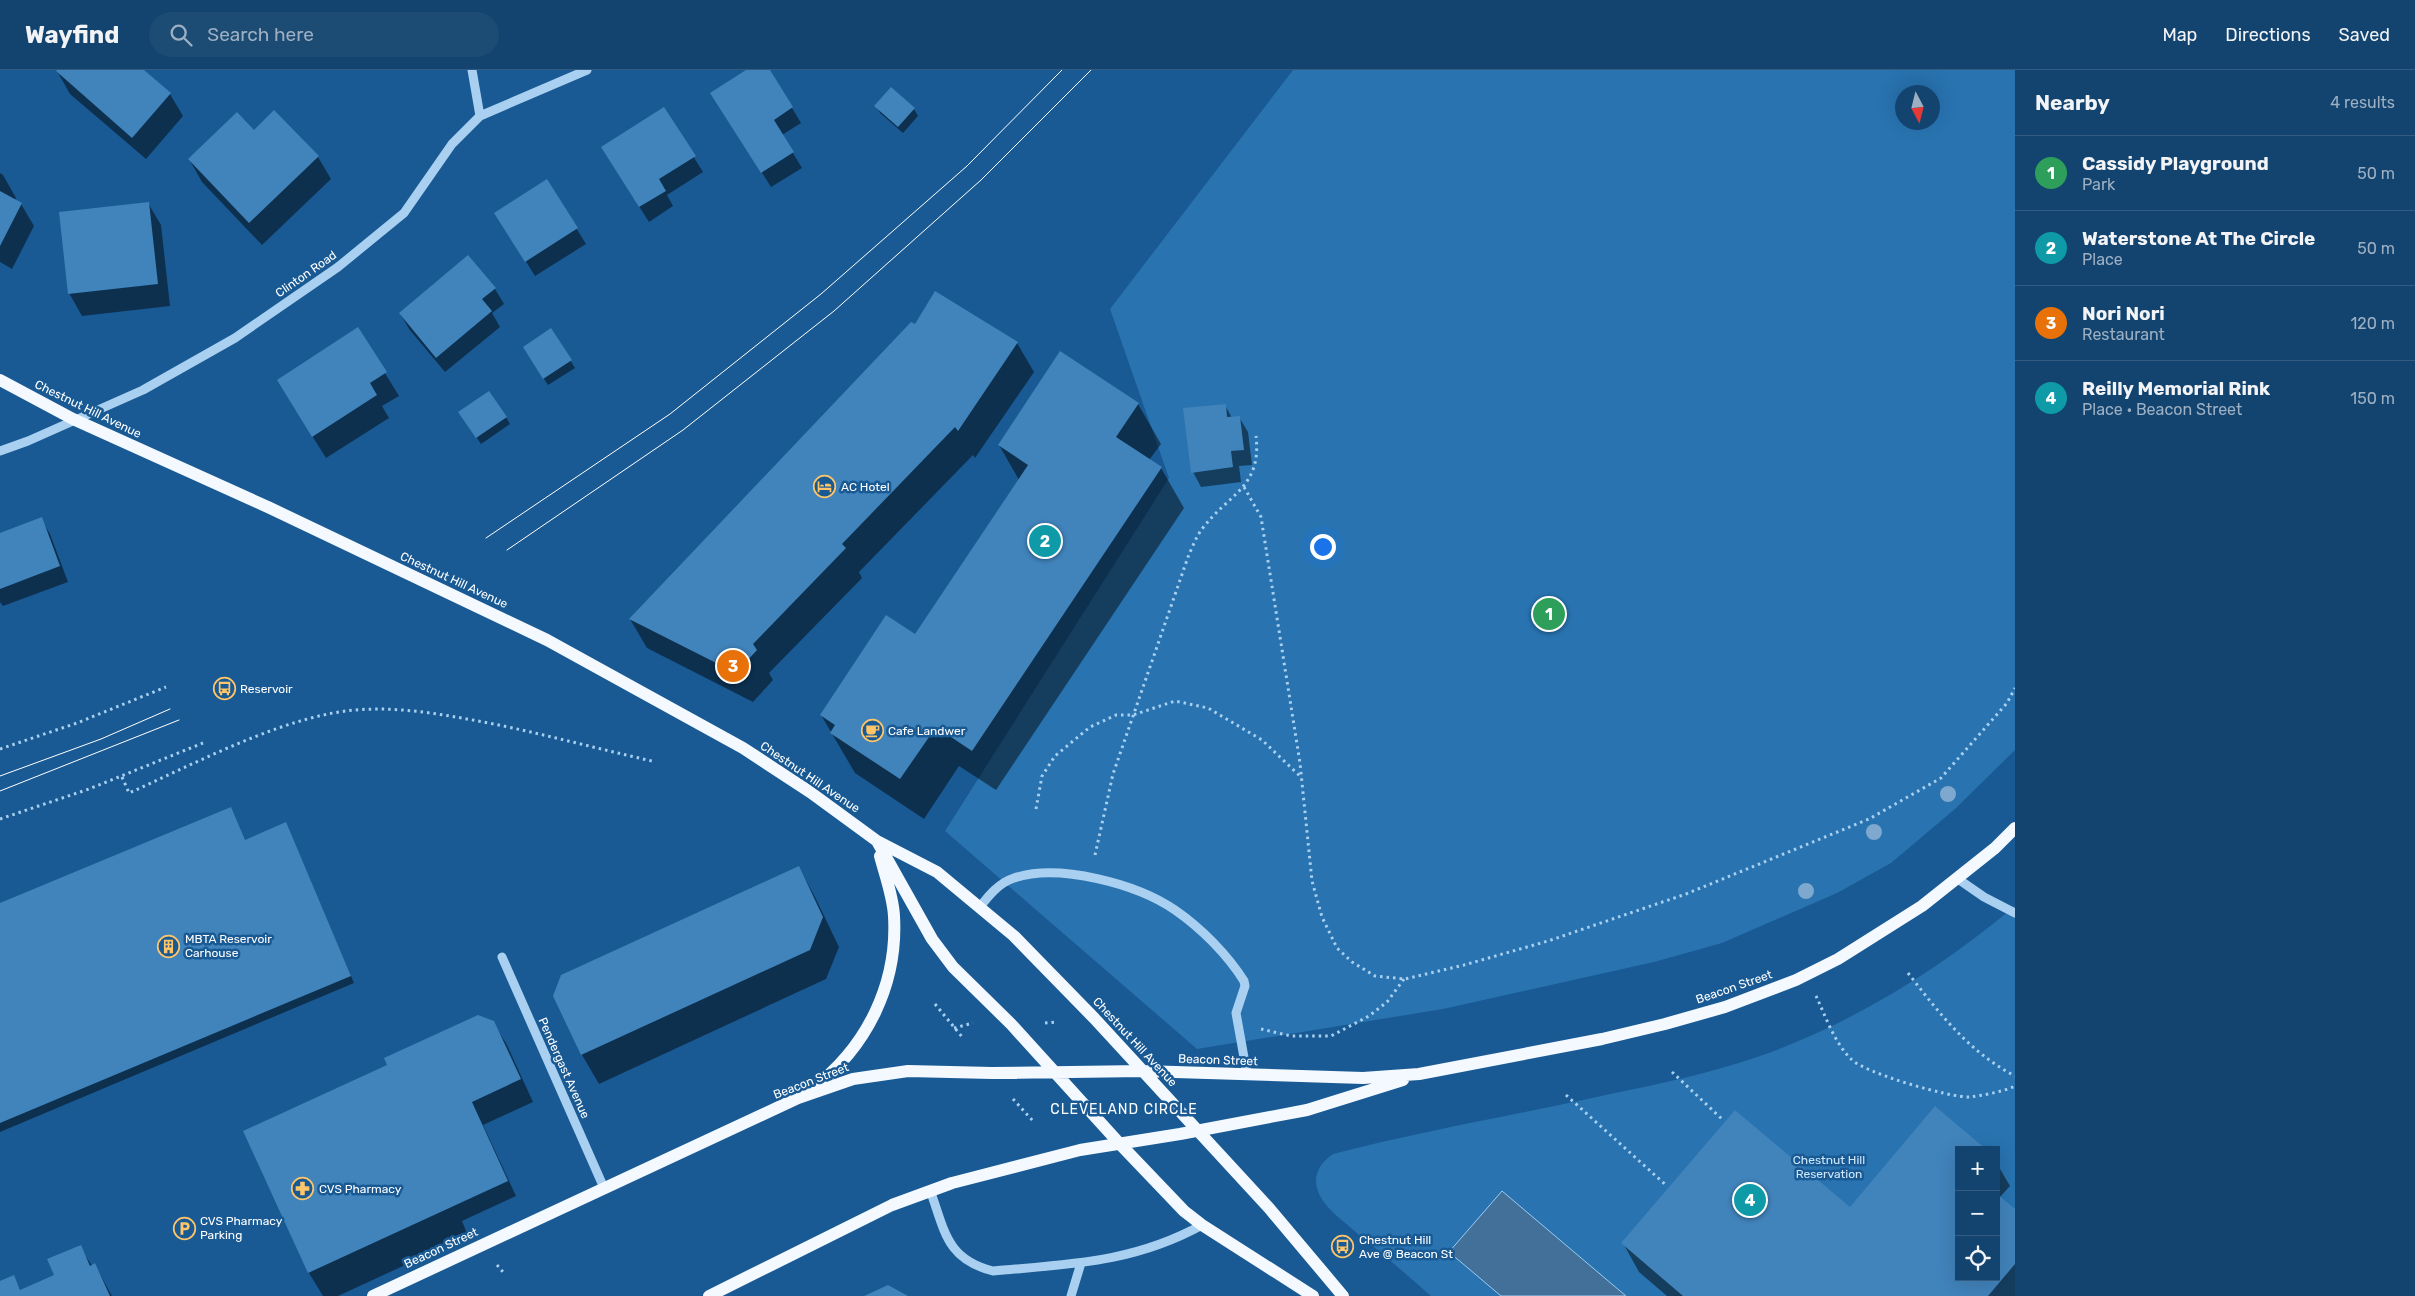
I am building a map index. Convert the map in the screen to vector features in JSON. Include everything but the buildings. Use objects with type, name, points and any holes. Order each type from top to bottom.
[{"type":"main road","name":"Chestnut Hill Avenue","points":[[0,380],[73,419],[270,508],[548,640],[744,748],[810,792],[877,841],[937,872],[1014,936],[1144,1071],[1269,1208],[1342,1296]]},
{"type":"main road","name":"Beacon Street","points":[[373,1296],[798,1098],[845,1082],[883,1073],[919,1071],[1144,1071],[1355,1078],[1419,1074],[1549,1051],[1665,1024],[1759,995],[1806,975],[1880,934],[1958,879],[2015,828]]},
{"type":"main road","name":"Chestnut Hill Avenue","points":[[877,841],[932,939],[953,967],[1011,1024],[1119,1144],[1184,1211],[1202,1225],[1313,1296]]},
{"type":"main road","points":[[798,1098],[826,1078],[851,1054],[882,1002],[891,960],[894,914],[877,841]]},
{"type":"main road","name":"Beacon Street","points":[[709,1296],[892,1206],[952,1182],[1061,1154],[1199,1131],[1307,1110],[1419,1074]]},
{"type":"street","points":[[472,70],[480,116]]},
{"type":"street","name":"Clinton Road","points":[[0,451],[28,441],[73,419],[143,390],[235,338],[338,267],[404,213],[452,144],[480,116],[587,70]]},
{"type":"street","points":[[980,907],[999,886],[1013,878],[1044,873],[1091,878],[1145,894],[1173,909],[1197,926],[1242,977],[1246,986],[1236,1013],[1247,1074]]},
{"type":"street","points":[[1958,879],[1984,897],[2015,913]]},
{"type":"street","name":"Pendergast Avenue","points":[[502,957],[604,1188]]},
{"type":"street","points":[[930,1190],[948,1241],[959,1256],[975,1266],[992,1271],[1107,1260],[1141,1251],[1202,1225]]},
{"type":"street","points":[[1071,1296],[1081,1263]]},
{"type":"path","points":[[1091,878],[1113,774],[1188,557],[1200,530],[1214,514],[1244,488],[1255,467],[1258,456],[1256,436]]},
{"type":"path","points":[[1244,488],[1261,517],[1302,778],[1312,881],[1322,917],[1337,948],[1352,962],[1376,976],[1405,979],[1539,944],[1686,894],[1869,820],[1941,778],[2007,703],[2015,688]]},
{"type":"path","points":[[0,749],[77,723],[166,688]]},
{"type":"path","points":[[1036,809],[1042,776],[1055,756],[1090,727],[1116,715],[1133,715],[1175,701],[1208,708],[1262,740],[1302,778]]},
{"type":"path","points":[[122,777],[129,793],[279,729],[331,714],[369,709],[439,714],[652,761]]},
{"type":"path","points":[[0,819],[122,777],[203,742]]},
{"type":"path","points":[[1908,973],[1951,1027],[1980,1053],[2015,1076]]},
{"type":"path","points":[[1806,975],[1833,1033],[1852,1061],[1875,1072],[1938,1093],[1969,1097],[2015,1086]]},
{"type":"path","points":[[1261,1028],[1291,1036],[1331,1036],[1369,1016],[1387,1002],[1405,979]]},
{"type":"path","points":[[935,1004],[963,1038]]},
{"type":"path","points":[[1039,1024],[1056,1022]]},
{"type":"path","points":[[954,1028],[973,1023]]},
{"type":"path","points":[[1672,1072],[1723,1120]]},
{"type":"path","points":[[1566,1095],[1667,1186]]},
{"type":"path","points":[[1013,1099],[1033,1121]]},
{"type":"green space","points":[[1293,70],[2015,70],[2015,750],[1955,809],[1891,863],[1837,893],[1722,943],[1654,962],[1443,1009],[1197,1049],[945,831],[1169,478],[1110,309]]},
{"type":"green space","name":"Chestnut Hill Reservation","points":[[2015,906],[2015,1296],[1431,1296],[1332,1212],[1317,1190],[1316,1178],[1320,1167],[1333,1154],[1434,1130],[1705,1073],[1763,1055],[1831,1027],[1864,1010],[1927,972]]},
{"type":"shaded area","points":[[1502,1191],[1626,1296],[1501,1296],[1449,1252]]},
{"type":"tram line","points":[[486,538],[670,414],[821,294],[967,166],[1062,70]]},
{"type":"tram line","points":[[507,550],[683,430],[834,311],[981,180],[1091,70]]},
{"type":"tram line","points":[[0,776],[101,739],[170,709]]},
{"type":"tram line","points":[[0,791],[179,720]]},
{"type":"place","name":"AC Hotel","points":[[825,487]]},
{"type":"place","name":"Waterstone At The Circle","points":[[1045,541]]},
{"type":"place","name":"Cassidy Playground","points":[[1549,614]]},
{"type":"place","name":"Nori Nori","points":[[733,666]]},
{"type":"place","name":"Reservoir","points":[[224,689]]},
{"type":"place","name":"Cafe Landwer","points":[[872,731]]},
{"type":"place","name":"MBTA Reservoir Carhouse","points":[[169,946]]},
{"type":"place","name":"CVS Pharmacy","points":[[303,1189]]},
{"type":"place","name":"Reilly Memorial Rink","points":[[1750,1200]]},
{"type":"place","name":"CVS Pharmacy Parking","points":[[184,1228]]},
{"type":"place","name":"Chestnut Hill Ave @ Beacon St","points":[[1343,1247]]},
{"type":"district","name":"CLEVELAND CIRCLE","points":[[1124,1109]]}]
